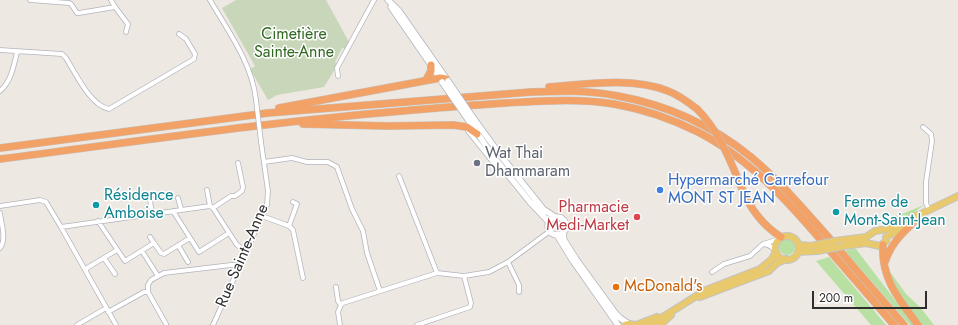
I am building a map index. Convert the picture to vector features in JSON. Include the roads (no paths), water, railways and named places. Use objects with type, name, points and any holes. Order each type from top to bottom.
[{"type":"highway","points":[[426,80],[432,71],[431,65]]},
{"type":"highway","points":[[268,113],[275,109],[426,80],[444,80]]},
{"type":"highway","points":[[531,92],[538,88],[614,82],[653,86],[670,91],[684,99],[697,109],[712,126],[721,141],[750,206],[758,218],[780,238]]},
{"type":"highway","points":[[0,148],[268,113],[531,92],[588,92],[617,96],[675,112],[699,123],[727,140],[750,157],[776,179],[904,325]]},
{"type":"highway","points":[[0,159],[288,121],[434,108],[558,100],[614,104],[642,110],[669,119],[699,132],[726,148],[758,174],[812,229],[894,325]]},
{"type":"highway","points":[[288,121],[296,124],[322,123],[388,126],[462,126],[472,129],[477,134]]},
{"type":"highway","points":[[884,267],[888,253],[892,246],[912,224]]},
{"type":"highway","points":[[883,245],[884,267],[888,281],[894,292],[918,325]]},
{"type":"main road","points":[[387,0],[431,65],[444,80]]},
{"type":"main road","points":[[387,0],[406,20],[444,80],[472,120],[532,196],[543,209],[555,217],[562,218],[566,222],[566,227],[560,234]]},
{"type":"main road","points":[[472,120],[477,134],[491,156],[506,171],[549,222],[550,231],[560,234],[576,259],[620,318],[627,324],[636,325],[667,314]]},
{"type":"main road","points":[[515,183],[516,181],[519,182],[526,192],[532,196]]},
{"type":"main road","points":[[798,252],[817,251],[866,237],[875,231],[894,228],[914,216],[958,196]]},
{"type":"main road","points":[[799,245],[811,246],[842,243],[866,243],[880,246],[883,245],[886,237],[912,224],[921,214]]},
{"type":"main road","points":[[549,222],[555,217]]},
{"type":"main road","points":[[879,230],[884,232],[886,237]]},
{"type":"main road","points":[[560,234],[569,256],[618,325]]},
{"type":"main road","points":[[872,234],[871,241],[874,244]]},
{"type":"main road","points":[[650,325],[706,290],[760,269],[772,259],[776,250],[777,242],[780,238],[788,236],[792,237],[799,245],[798,252],[794,257],[776,263],[768,271],[689,301]]},
{"type":"main road","points":[[776,250],[780,257],[786,259]]},
{"type":"main road","points":[[660,325],[683,305]]},
{"type":"street","points":[[30,0],[69,3],[77,13],[115,6]]},
{"type":"street","points":[[111,0],[128,24],[126,32]]},
{"type":"street","name":"Rue Sainte-Anne","points":[[210,0],[245,62],[252,78],[268,198],[262,216],[213,325]]},
{"type":"street","points":[[338,76],[337,68],[374,0]]},
{"type":"street","points":[[0,50],[62,54],[89,95],[109,109],[194,59],[195,54],[186,40],[179,34]]},
{"type":"street","points":[[0,91],[9,79],[14,67],[17,52]]},
{"type":"street","points":[[923,127],[931,134],[932,141],[926,182],[926,203],[929,210]]},
{"type":"street","points":[[468,131],[491,156],[501,156]]},
{"type":"street","points":[[264,162],[292,158],[307,162],[328,162],[337,167],[352,209],[363,231],[367,253],[380,291]]},
{"type":"street","points":[[61,227],[173,210],[211,207],[231,196],[235,196],[242,191],[243,187],[238,163]]},
{"type":"street","points":[[399,176],[437,274]]},
{"type":"street","points":[[207,190],[211,207],[239,248],[246,251]]},
{"type":"street","points":[[178,198],[181,210]]},
{"type":"street","points":[[150,200],[152,214]]},
{"type":"street","points":[[0,206],[43,201],[48,205],[116,325]]},
{"type":"street","points":[[289,226],[297,204],[293,202]]},
{"type":"street","points":[[173,210],[199,252],[229,233]]},
{"type":"street","points":[[0,213],[4,236],[3,243],[0,248]]},
{"type":"street","points":[[262,216],[292,228],[303,278]]},
{"type":"street","points":[[98,221],[125,262],[154,243]]},
{"type":"street","points":[[334,325],[340,325],[338,312],[343,303],[437,274],[464,276],[482,274],[496,269],[508,262],[550,231]]},
{"type":"street","points":[[150,237],[162,254],[190,238]]},
{"type":"street","points":[[712,272],[724,264],[750,256],[763,244],[780,238]]},
{"type":"street","points":[[763,244],[776,250]]},
{"type":"street","points":[[178,246],[188,262]]},
{"type":"street","points":[[86,270],[117,250]]},
{"type":"street","points":[[142,251],[158,276]]},
{"type":"street","points":[[104,258],[115,274]]},
{"type":"street","points":[[508,262],[520,285],[519,292]]},
{"type":"street","points":[[166,324],[148,292],[149,282],[164,273],[235,264],[239,267]]},
{"type":"street","points":[[416,325],[470,307],[472,302],[464,276]]},
{"type":"street","points":[[336,287],[338,301],[341,305]]},
{"type":"street","points":[[77,325],[144,292],[148,292]]},
{"type":"place","name":"Wat Thai Dhammaram","points":[[477,163]]},
{"type":"place","name":"Hypermarché Carrefour MONT ST JEAN","points":[[660,190]]},
{"type":"place","name":"Résidence Amboise","points":[[96,205]]},
{"type":"place","name":"Ferme de Mont-Saint-Jean","points":[[836,212]]},
{"type":"place","name":"Pharmacie Medi-Market","points":[[637,217]]},
{"type":"place","name":"McDonald's","points":[[616,287]]},
{"type":"park label","name":"Cimetière Sainte-Anne","points":[[294,44]]}]
